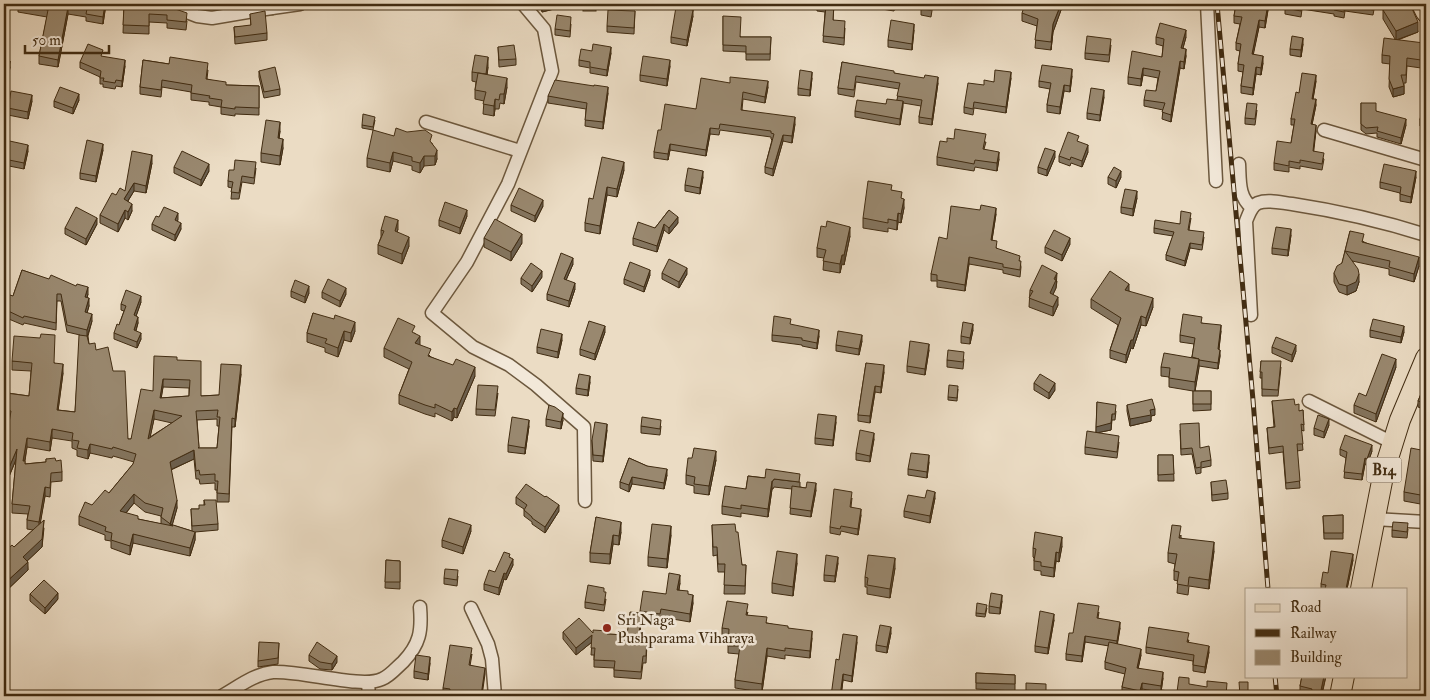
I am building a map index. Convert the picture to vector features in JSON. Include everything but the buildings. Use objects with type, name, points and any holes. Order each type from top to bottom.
[{"type":"main road","points":[[1422,4],[1426,12]]},
{"type":"main road","name":"B14","points":[[1361,588],[1384,471],[1400,420],[1426,358]]},
{"type":"main road","points":[[1340,696],[1344,678]]},
{"type":"street","points":[[166,4],[197,16],[212,18],[272,6],[300,4]]},
{"type":"street","points":[[523,4],[544,29],[552,71],[508,184],[467,262],[432,313],[473,347],[509,365],[536,385],[584,427],[585,501]]},
{"type":"street","points":[[1207,4],[1216,181]]},
{"type":"street","points":[[426,122],[520,151]]},
{"type":"street","points":[[1324,130],[1426,160]]},
{"type":"street","points":[[1239,164],[1243,200],[1252,208]]},
{"type":"street","points":[[1251,315],[1246,222],[1252,208],[1259,202],[1274,201],[1315,207],[1393,224],[1426,235]]},
{"type":"street","points":[[1309,401],[1392,443]]},
{"type":"street","points":[[1374,519],[1426,522]]},
{"type":"street","points":[[222,696],[247,681],[262,674],[273,672],[368,683],[383,679],[412,653],[420,638],[420,607]]},
{"type":"street","points":[[471,608],[488,644],[492,659],[495,696]]},
{"type":"street","points":[[368,683],[369,696]]},
{"type":"railway","points":[[1217,4],[1268,588]]},
{"type":"railway","points":[[1275,678],[1277,696]]},
{"type":"place","name":"Sri Naga Pushparama Viharaya","points":[[607,628]]}]
